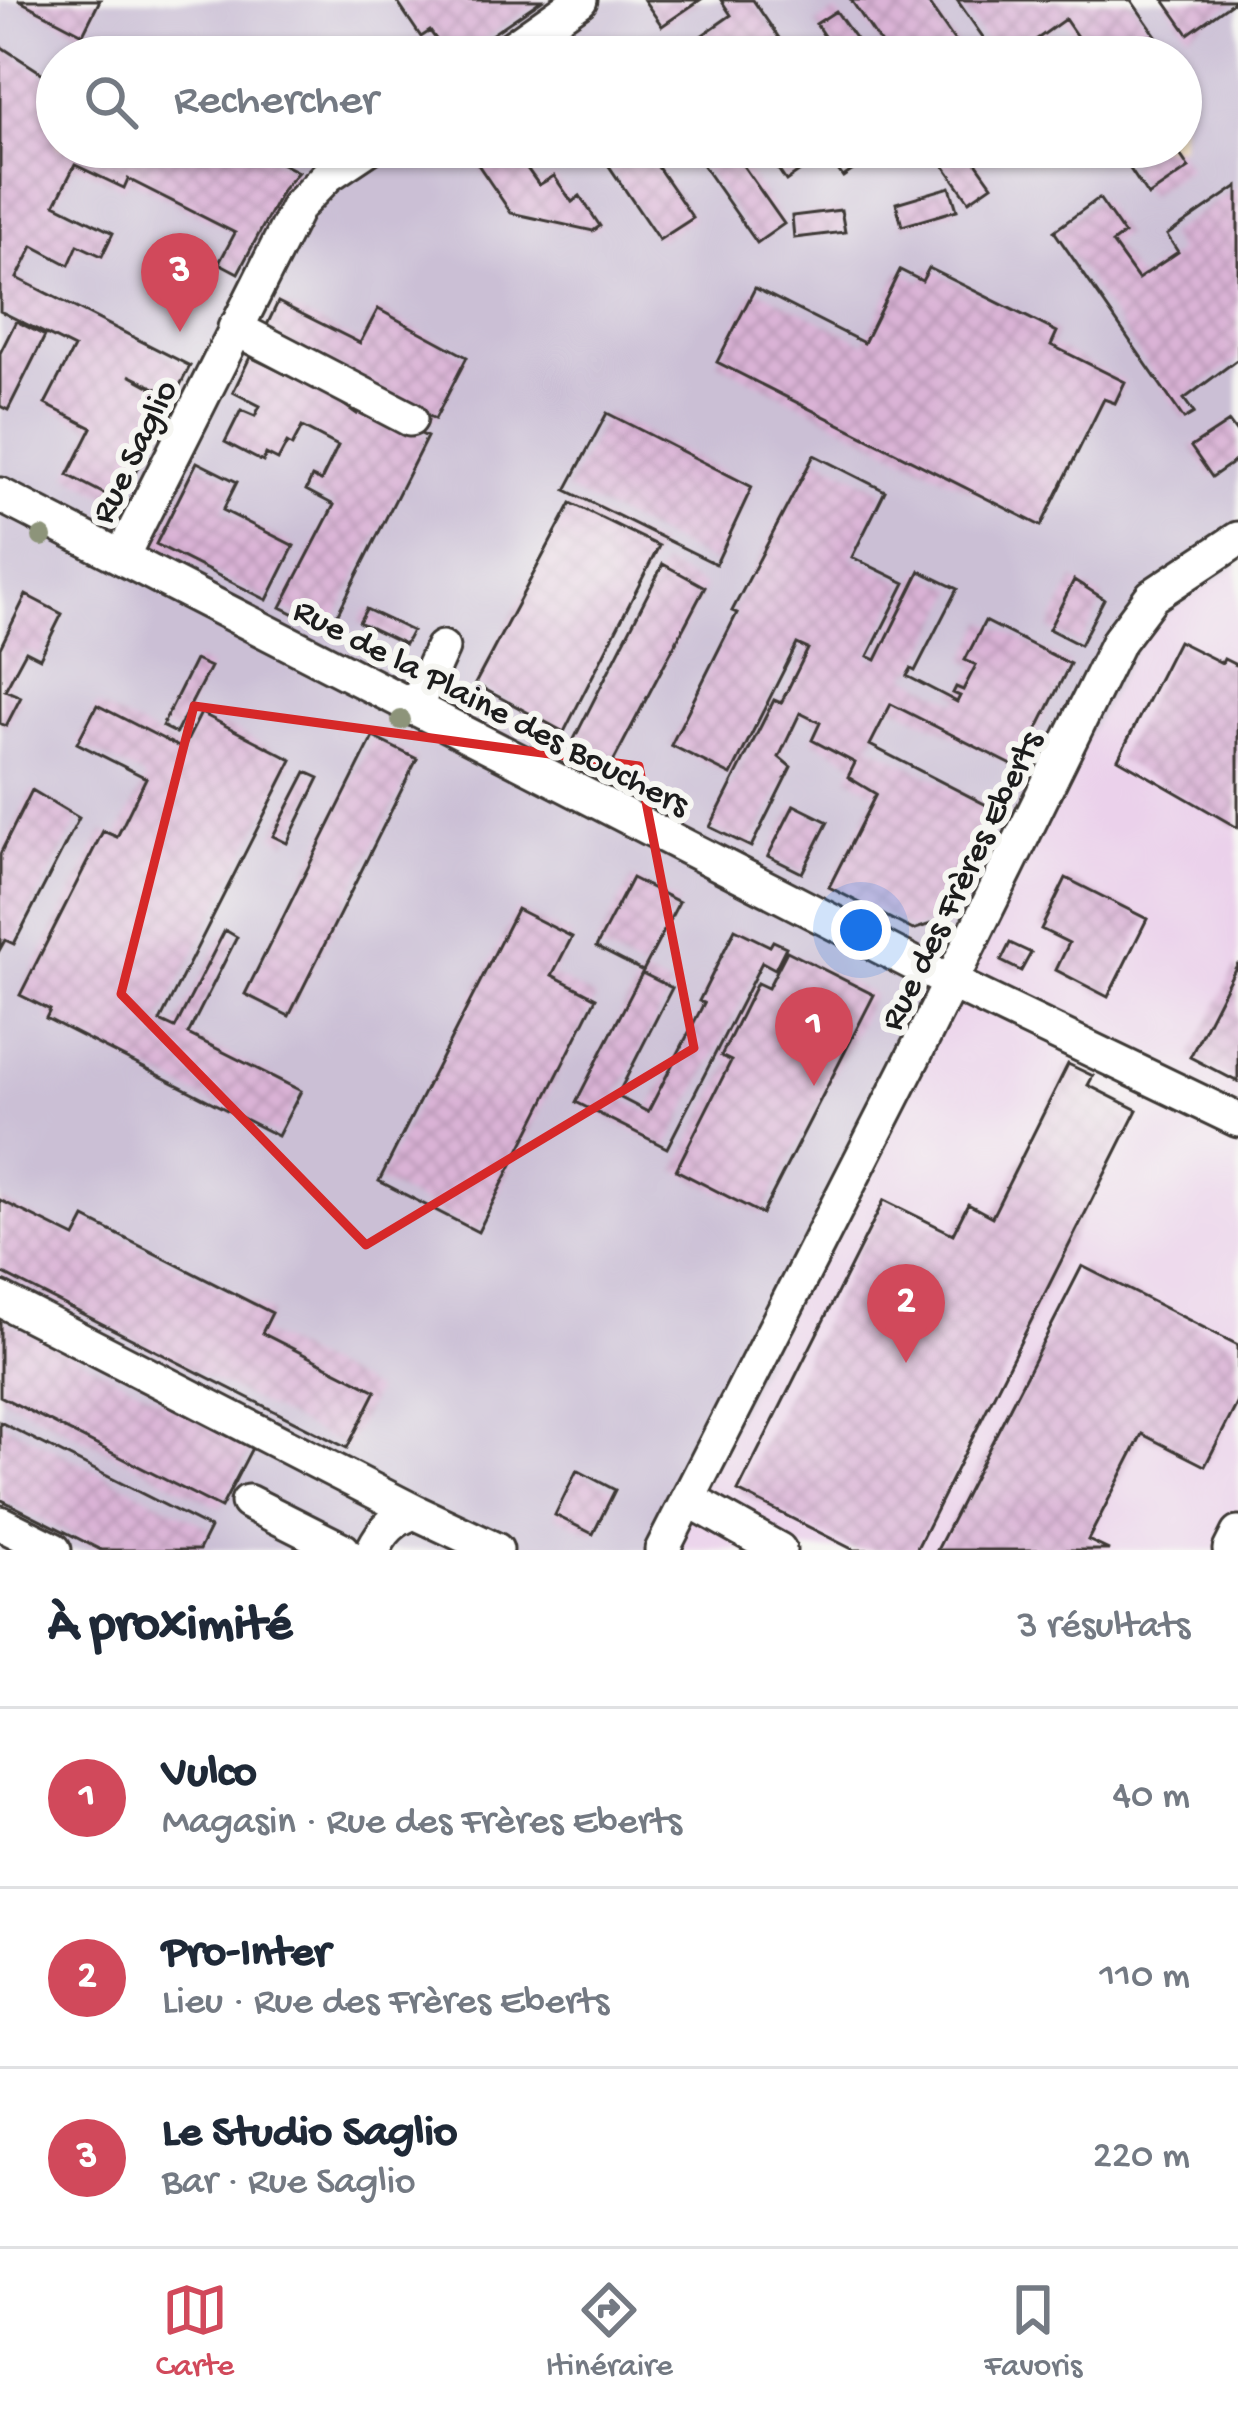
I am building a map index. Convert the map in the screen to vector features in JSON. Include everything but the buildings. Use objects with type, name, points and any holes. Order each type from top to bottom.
[{"type":"street","points":[[529,36],[580,0]]},
{"type":"street","name":"Rue Saglio","points":[[122,556],[298,206],[338,168]]},
{"type":"street","points":[[236,328],[410,419]]},
{"type":"street","name":"Rue de la Plaine des Bouchers","points":[[0,495],[952,981],[1238,1120]]},
{"type":"street","name":"Rue des Frères Eberts","points":[[662,1550],[1136,614],[1152,596],[1238,538]]},
{"type":"street","points":[[414,709],[442,648]]},
{"type":"street","points":[[0,1299],[496,1550]]},
{"type":"street","points":[[688,1498],[779,1550]]},
{"type":"street","points":[[248,1502],[343,1550]]},
{"type":"street","points":[[373,1550],[382,1532],[398,1517],[415,1512]]},
{"type":"street","points":[[0,1522],[54,1550]]},
{"type":"street","points":[[1230,1550],[1238,1534]]},
{"type":"highlighted area","points":[[194,706],[639,766],[694,1048],[366,1245],[121,994]]},
{"type":"shaded area","points":[[0,0],[1238,0],[1238,564],[1148,628],[965,957],[670,1550],[0,1550]]},
{"type":"shaded area","points":[[1238,564],[1238,1550],[670,1550],[965,957],[1148,628]]},
{"type":"place","name":"Le Studio Saglio","points":[[180,332]]},
{"type":"place","name":"Vulco","points":[[814,1086]]},
{"type":"place","name":"Pro-Inter","points":[[906,1363]]}]
